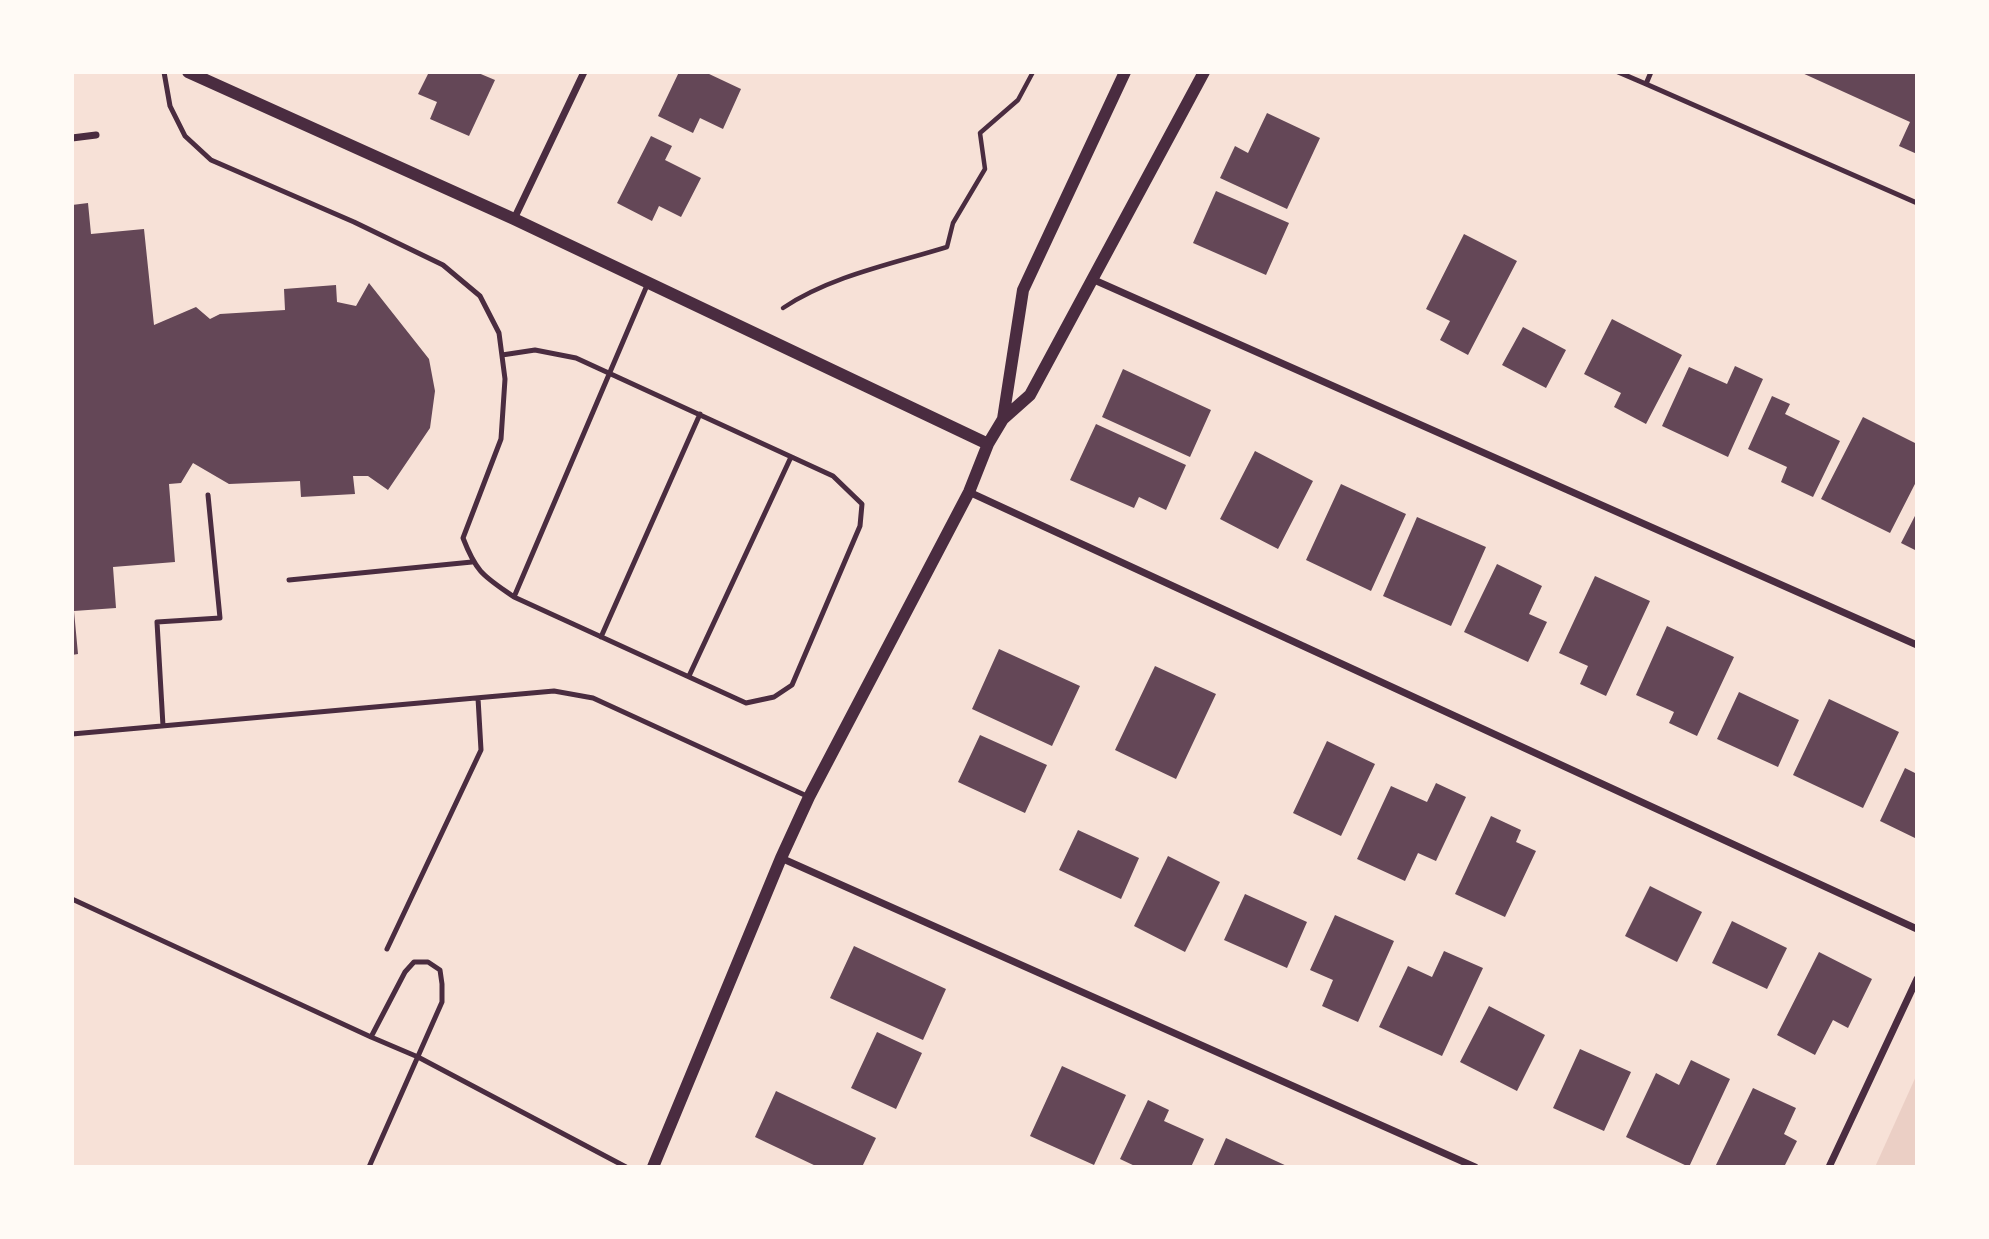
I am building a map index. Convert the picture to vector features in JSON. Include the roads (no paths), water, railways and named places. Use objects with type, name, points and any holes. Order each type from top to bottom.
[{"type":"street","points":[[188,72],[514,219],[988,444]]},
{"type":"street","points":[[514,219],[584,72]]},
{"type":"street","points":[[1003,419],[1023,290],[1125,72]]},
{"type":"street","points":[[653,1167],[781,858],[809,797],[969,492],[988,444],[1003,419],[1030,395],[1204,72]]},
{"type":"street","points":[[72,138],[96,135]]},
{"type":"street","points":[[1091,279],[1917,645]]},
{"type":"street","points":[[969,492],[1917,929]]},
{"type":"street","points":[[781,858],[1475,1167]]},
{"type":"street","points":[[1829,1167],[1917,979]]},
{"type":"lane","points":[[164,72],[170,106],[185,136],[211,160],[354,222],[443,265],[480,296],[499,333],[505,379],[501,439],[463,538],[472,562],[482,575],[514,597],[746,703],[774,697],[792,685],[860,526],[862,504],[833,476],[576,358],[535,351],[502,355]]},
{"type":"lane","points":[[1618,72],[1917,203]]},
{"type":"lane","points":[[1646,83],[1651,72]]},
{"type":"lane","points":[[514,597],[648,283]]},
{"type":"lane","points":[[601,637],[700,414]]},
{"type":"lane","points":[[689,676],[791,457]]},
{"type":"lane","points":[[163,726],[157,622],[220,618],[208,495]]},
{"type":"lane","points":[[289,580],[472,562]]},
{"type":"lane","points":[[72,734],[554,691],[593,698],[809,797]]},
{"type":"lane","points":[[387,949],[481,750],[478,698]]},
{"type":"lane","points":[[72,899],[371,1037],[418,1056],[626,1167]]},
{"type":"lane","points":[[369,1167],[442,1002],[440,970],[428,962],[414,962],[405,972],[371,1037]]}]
